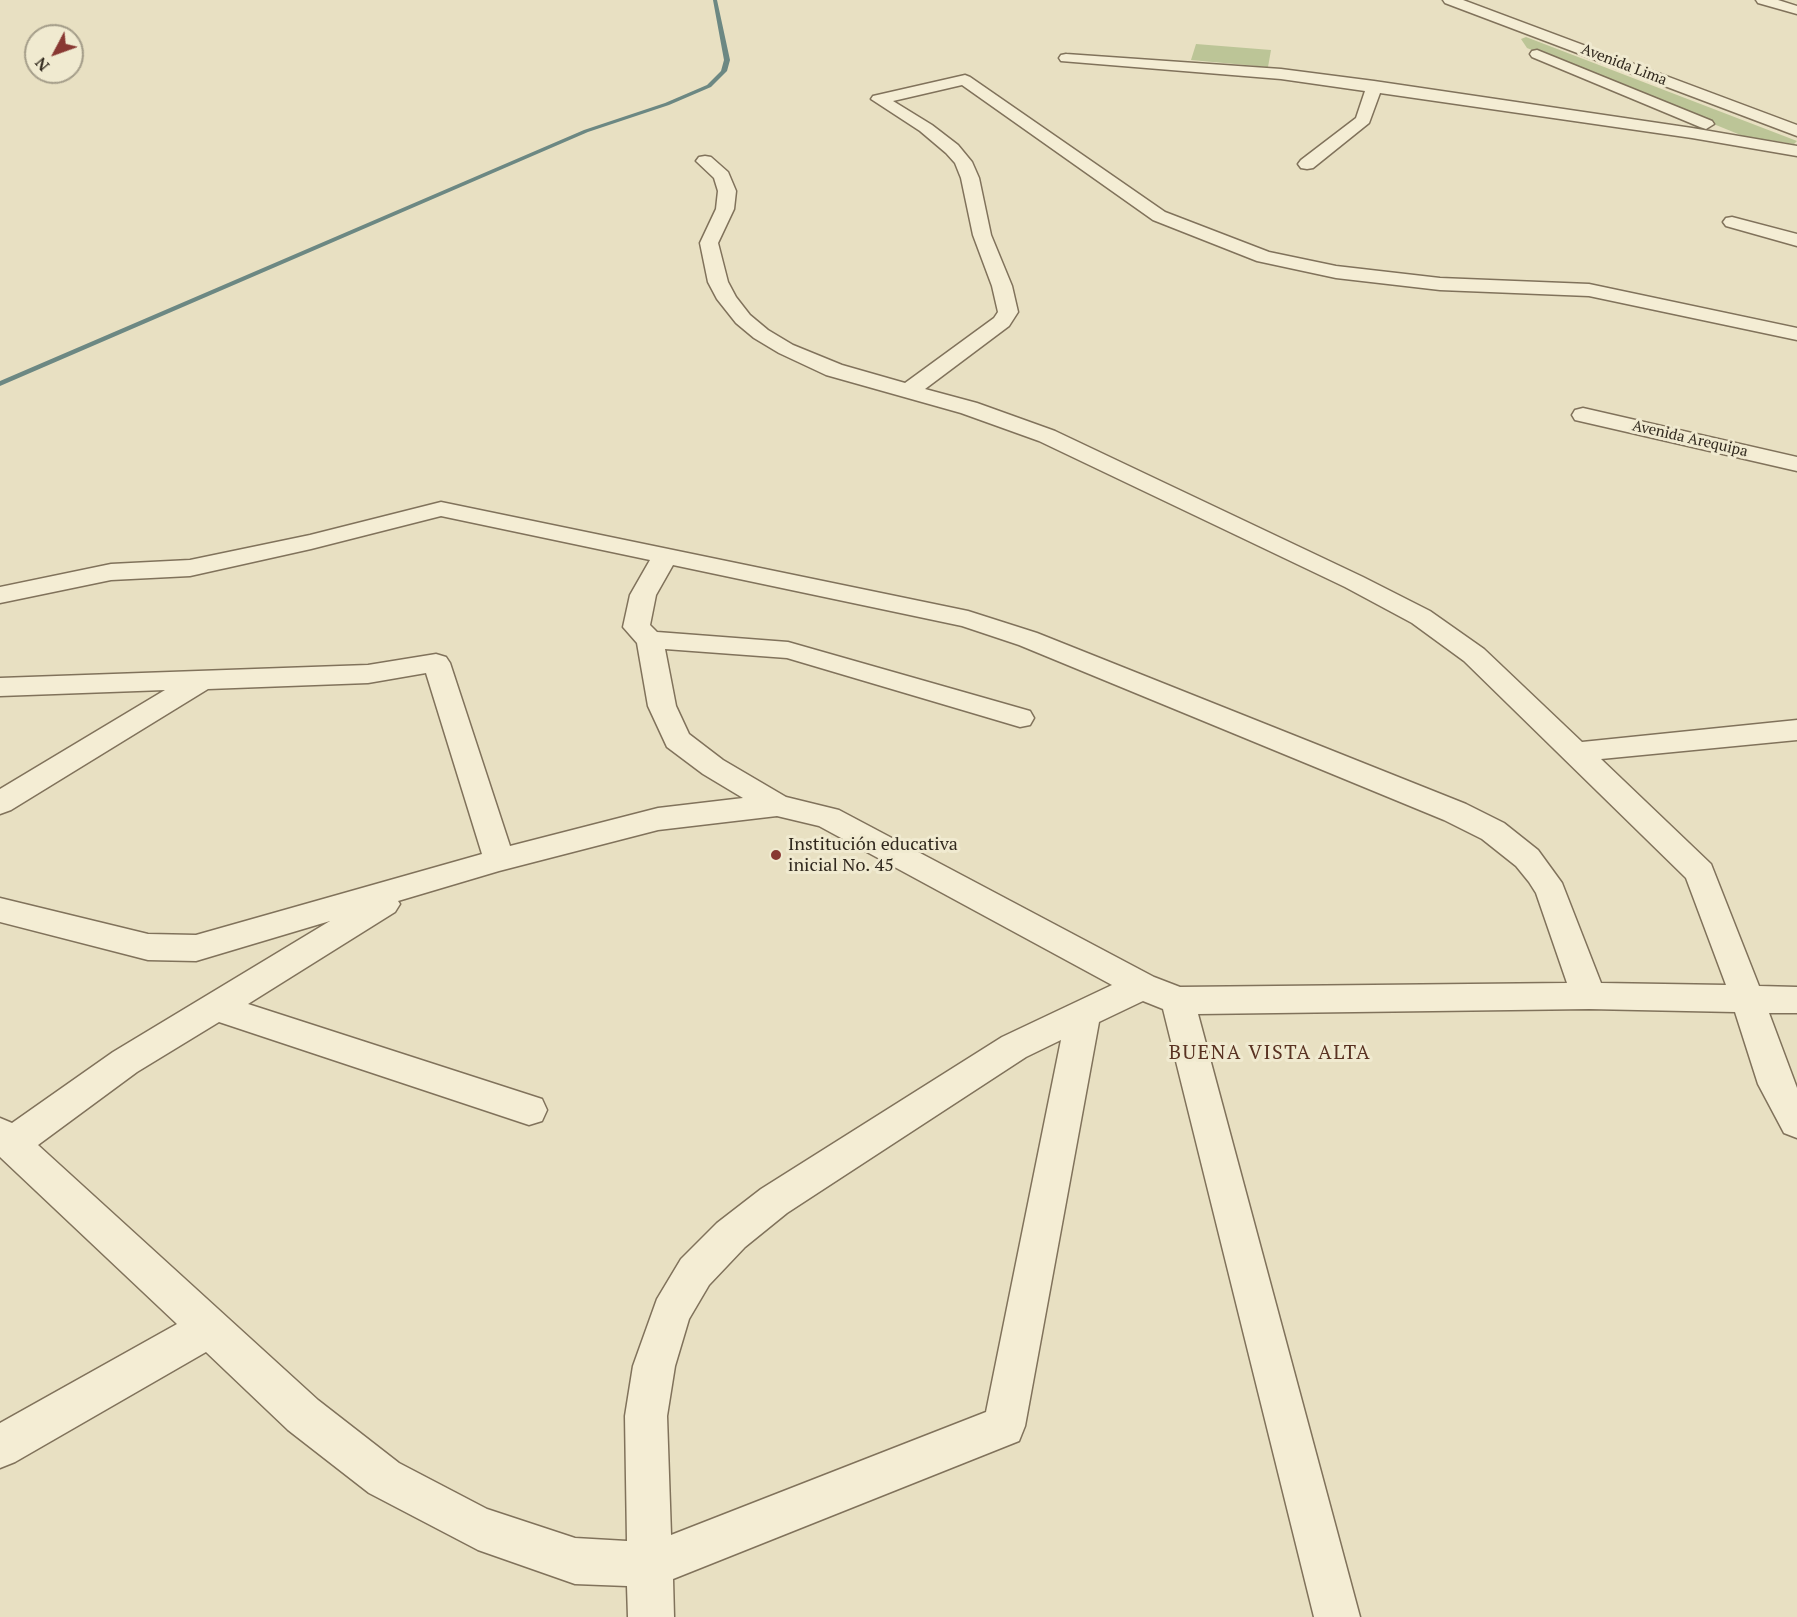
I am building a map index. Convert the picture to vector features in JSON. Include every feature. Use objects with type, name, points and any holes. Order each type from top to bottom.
[{"type":"street","name":"Avenida Lima","points":[[1449,0],[1797,131]]},
{"type":"street","points":[[1763,0],[1797,10]]},
{"type":"street","points":[[1531,30],[1519,43],[1750,143]]},
{"type":"street","points":[[1066,58],[1281,74],[1374,86],[1797,151]]},
{"type":"street","points":[[1281,74],[1281,67],[1368,73],[1514,102]]},
{"type":"street","points":[[909,390],[1002,322],[1008,312],[1002,286],[982,235],[970,178],[963,162],[952,149],[926,128],[879,99],[965,80],[1159,216],[1264,257],[1336,272],[1440,284],[1589,290],[1797,334]]},
{"type":"street","points":[[1307,164],[1363,120],[1374,86]]},
{"type":"street","points":[[705,161],[722,176],[727,191],[725,209],[709,243],[711,260],[727,299],[743,319],[761,334],[834,370],[1010,421],[1047,436],[1354,582],[1421,617],[1474,655],[1700,872],[1748,1000],[1776,1084],[1797,1122]]},
{"type":"street","points":[[1732,222],[1797,240]]},
{"type":"street","name":"Avenida Arequipa","points":[[1583,415],[1797,464]]},
{"type":"street","points":[[0,595],[111,572],[190,568],[311,542],[441,509],[936,611],[998,628],[1474,820],[1510,843],[1540,874],[1551,891],[1589,996]]},
{"type":"street","points":[[666,555],[643,595],[636,627],[650,640],[663,705],[676,740],[713,767],[777,805],[828,818],[1142,986],[1178,1001],[1589,996],[1797,1000]]},
{"type":"street","points":[[650,640],[788,650],[1020,718]]},
{"type":"street","points":[[0,687],[368,674],[436,663],[499,860]]},
{"type":"street","points":[[0,802],[202,680]]},
{"type":"street","points":[[1577,752],[1797,730]]},
{"type":"street","points":[[0,910],[148,947],[196,948],[499,860],[658,819],[777,805]]},
{"type":"street","points":[[418,884],[125,1062],[5,1139],[207,1329],[303,1415],[384,1478],[478,1528],[574,1561],[651,1565],[1004,1426],[1083,1014]]},
{"type":"street","points":[[651,1617],[646,1416],[654,1366],[671,1312],[695,1272],[731,1235],[774,1201],[1014,1047],[1142,986]]},
{"type":"street","points":[[1178,1001],[1337,1617]]},
{"type":"street","points":[[215,1007],[529,1110]]},
{"type":"street","points":[[0,1447],[207,1329]]},
{"type":"green space","points":[[1526,37],[1797,141],[1794,144],[1743,136],[1527,48],[1521,39]]},
{"type":"green space","points":[[1196,44],[1271,50],[1268,67],[1191,60]]},
{"type":"waterway","points":[[0,384],[586,131],[667,104],[709,86],[724,71],[727,60],[715,0]]},
{"type":"place","name":"Institución educativa inicial No. 45","points":[[776,855]]},
{"type":"district","name":"BUENA VISTA ALTA","points":[[1270,1053]]}]
